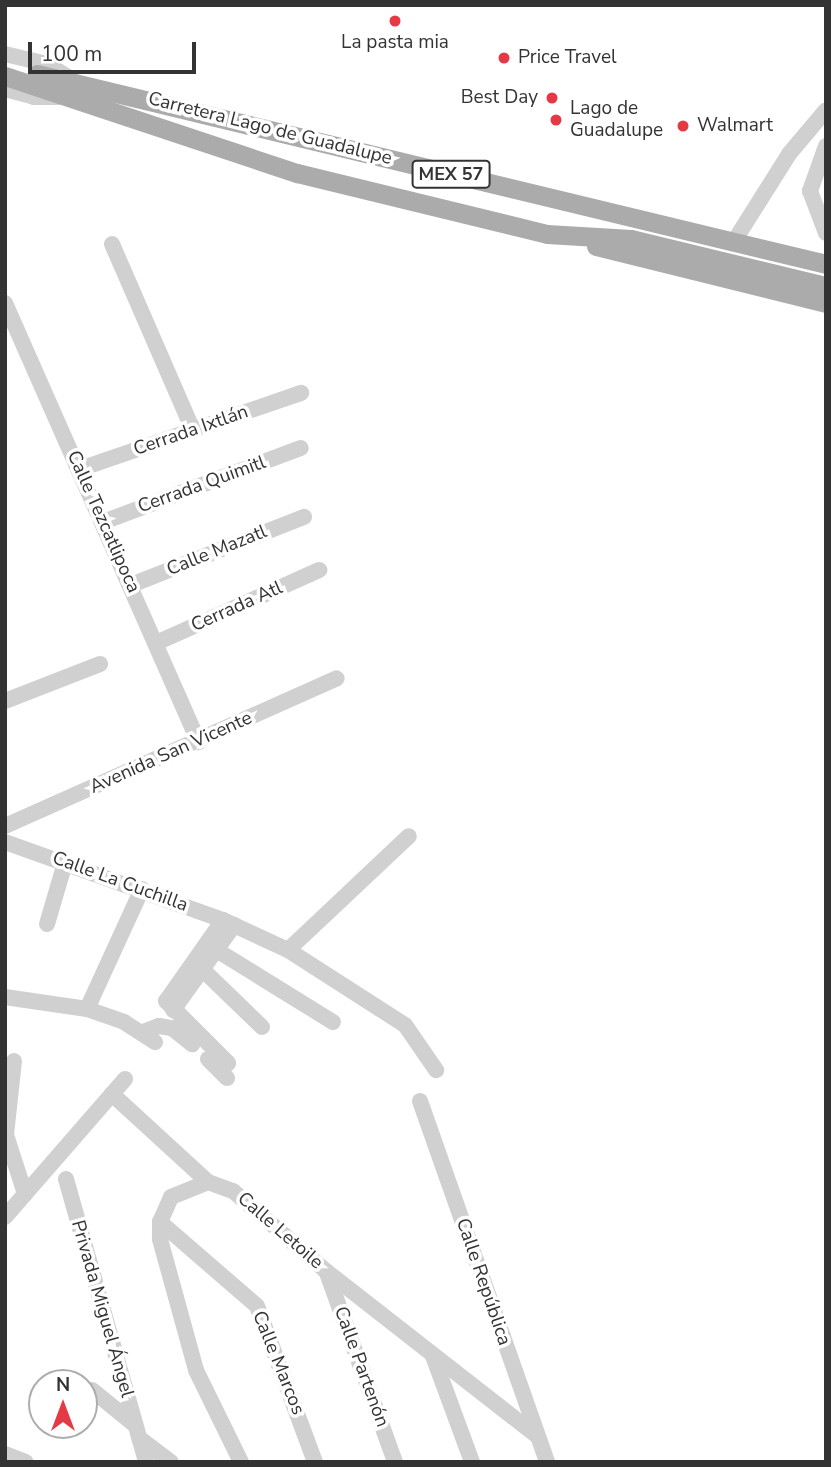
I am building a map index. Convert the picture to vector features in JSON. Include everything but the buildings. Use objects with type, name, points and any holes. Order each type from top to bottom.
[{"type":"main road","points":[[5,67],[74,90]]},
{"type":"main road","points":[[5,76],[74,90]]},
{"type":"main road","name":"Carretera Lago de Guadalupe","points":[[74,90],[298,173],[547,234],[631,239],[826,286]]},
{"type":"main road","name":"Carretera Lago de Guadalupe","points":[[74,90],[826,264]]},
{"type":"main road","points":[[547,234],[826,303]]},
{"type":"street","name":"Carretera Lago de Guadalupe","points":[[5,54],[47,64],[74,90]]},
{"type":"street","name":"Carretera Lago de Guadalupe","points":[[5,89],[34,97],[74,90]]},
{"type":"street","points":[[733,243],[789,154],[826,110]]},
{"type":"street","points":[[826,146],[810,191],[826,233]]},
{"type":"street","points":[[112,244],[193,430]]},
{"type":"street","name":"Calle Tezcatlipoca","points":[[5,303],[200,742]]},
{"type":"street","name":"Cerrada Ixtlán","points":[[80,469],[301,393]]},
{"type":"street","name":"Cerrada Quimitl","points":[[103,522],[301,448]]},
{"type":"street","name":"Calle Mazatl","points":[[131,585],[304,517]]},
{"type":"street","name":"Cerrada Atl","points":[[156,643],[319,570]]},
{"type":"street","points":[[5,701],[100,664]]},
{"type":"street","name":"Avenida San Vicente","points":[[5,826],[200,742],[337,678]]},
{"type":"street","points":[[288,950],[409,836]]},
{"type":"street","name":"Calle La Cuchilla","points":[[5,842],[142,889],[229,923],[288,950],[405,1025],[436,1070]]},
{"type":"street","points":[[47,924],[65,863]]},
{"type":"street","points":[[87,1009],[142,889]]},
{"type":"street","points":[[170,1006],[218,951],[229,923]]},
{"type":"street","points":[[170,1006],[229,923]]},
{"type":"street","points":[[218,951],[333,1023]]},
{"type":"street","points":[[203,970],[262,1027]]},
{"type":"street","points":[[5,997],[87,1009],[149,1037],[159,1026],[179,1031],[228,1070],[170,1006]]},
{"type":"street","points":[[14,1061],[6,1135],[25,1194]]},
{"type":"street","points":[[7,1212],[125,1079]]},
{"type":"street","name":"Calle Letoile","points":[[112,1094],[208,1182],[233,1191],[326,1271],[537,1435]]},
{"type":"street","name":"Calle República","points":[[420,1101],[547,1462]]},
{"type":"street","name":"Privada Miguel Ángel","points":[[66,1179],[146,1462]]},
{"type":"street","points":[[208,1182],[171,1197],[160,1222],[160,1239],[196,1370],[241,1462]]},
{"type":"street","name":"Calle Marcos","points":[[160,1222],[257,1306],[315,1462]]},
{"type":"street","name":"Calle Partenón","points":[[326,1271],[395,1462]]},
{"type":"street","points":[[433,1355],[472,1462]]},
{"type":"street","points":[[98,1396],[171,1462]]},
{"type":"street","points":[[5,1454],[26,1462]]},
{"type":"place","name":"La pasta mia","points":[[395,21]]},
{"type":"place","name":"Price Travel","points":[[504,58]]},
{"type":"place","name":"Best Day","points":[[552,98]]},
{"type":"place","name":"Lago de Guadalupe","points":[[556,120]]},
{"type":"place","name":"Walmart","points":[[683,126]]}]
